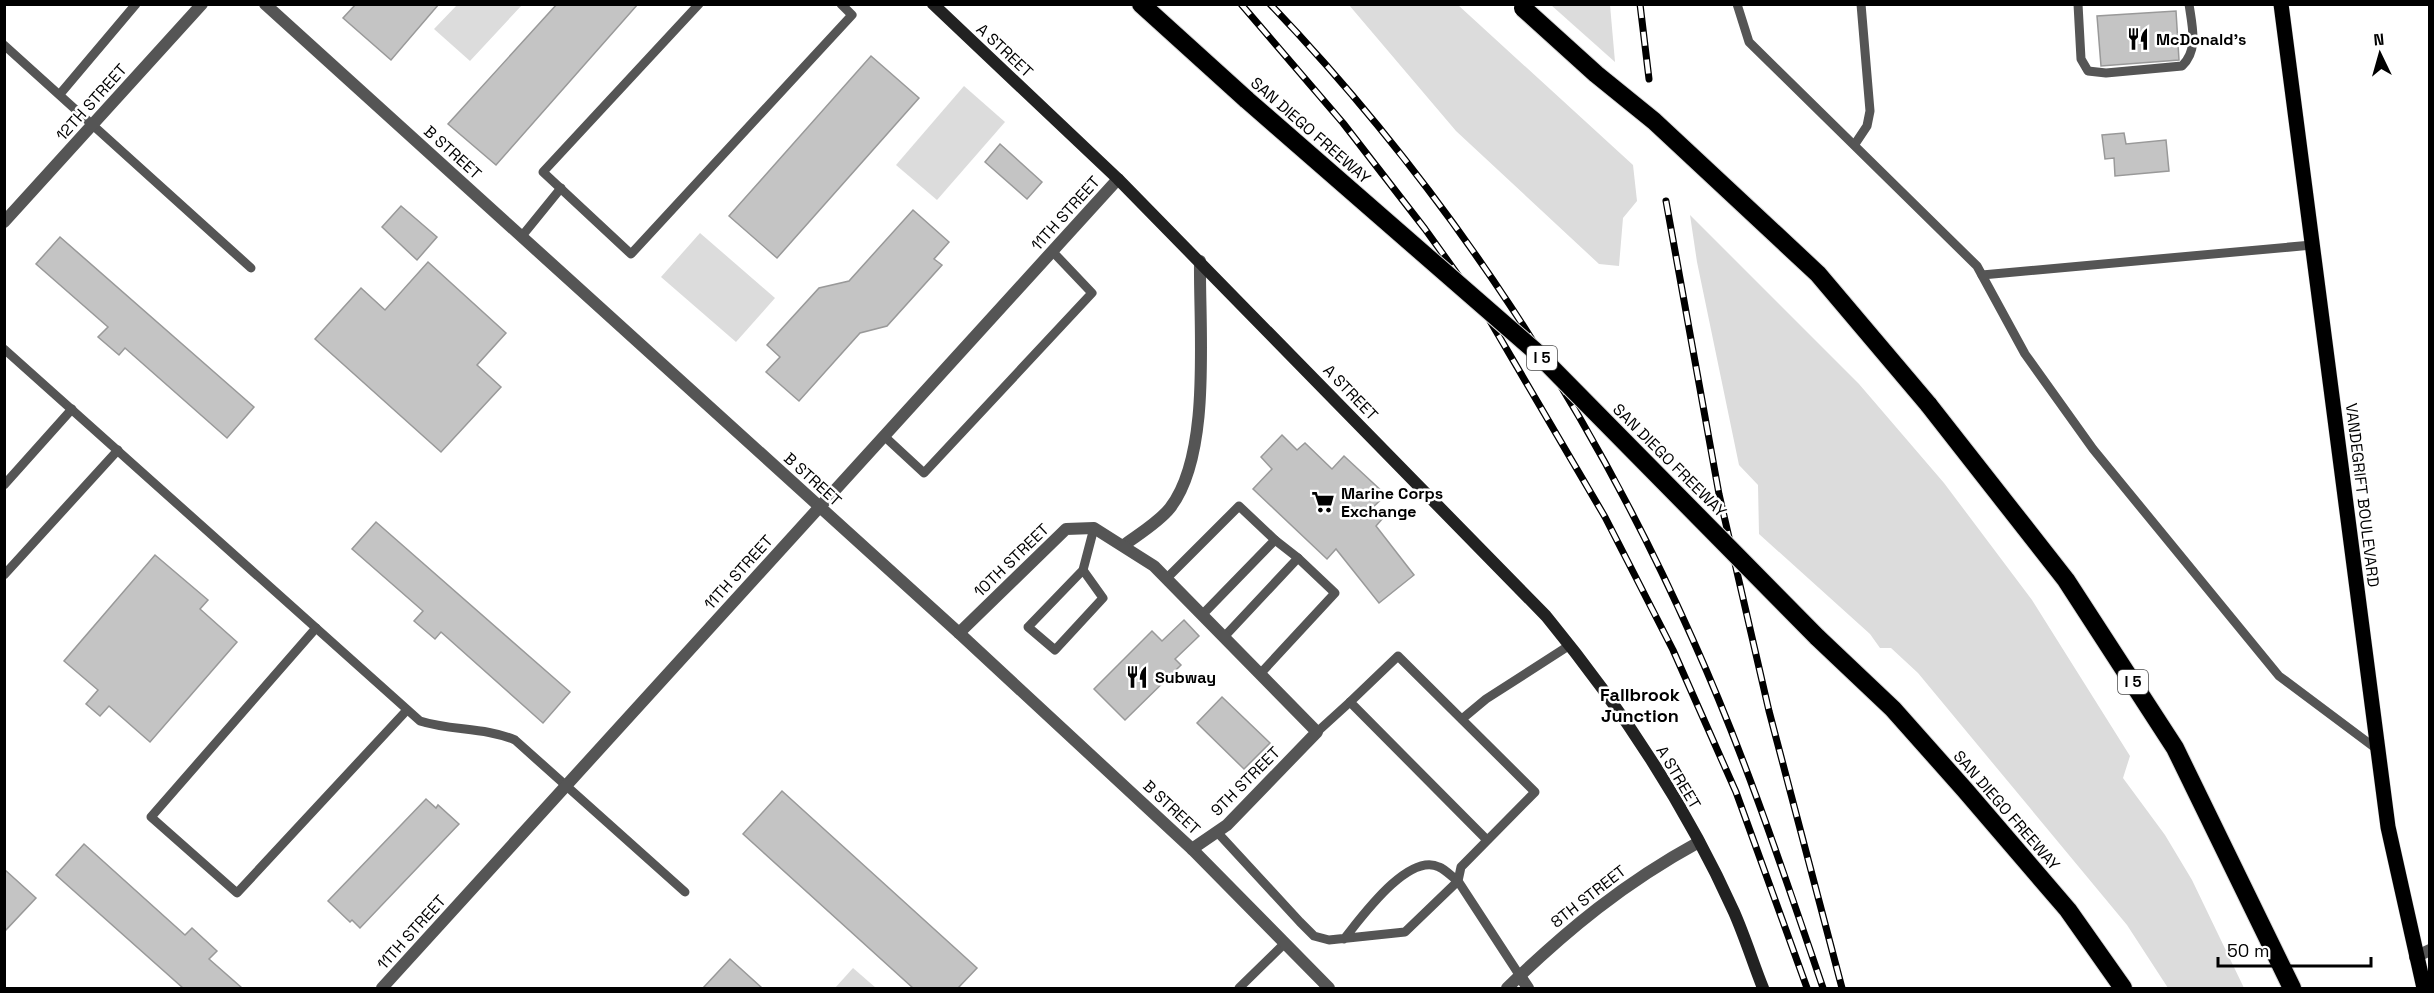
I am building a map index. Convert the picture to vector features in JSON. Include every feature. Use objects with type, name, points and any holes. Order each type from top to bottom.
[{"type":"highway","name":"SAN DIEGO FREEWAY","points":[[1141,4],[1247,100],[1535,351],[1817,637],[1893,710],[2067,910],[2123,988]]},
{"type":"highway","name":"I 5","points":[[1521,6],[1596,74],[1654,121],[1818,274],[1928,404],[2067,580],[2175,748],[2292,988]]},
{"type":"main road","name":"A STREET","points":[[933,4],[1118,179],[1546,616],[1590,669],[1662,777],[1699,842],[1734,912],[1763,988]]},
{"type":"main road","name":"VANDEGRIFT BOULEVARD","points":[[2281,4],[2388,827],[2422,958],[2424,988]]},
{"type":"street","name":"12TH STREET","points":[[4,222],[202,4]]},
{"type":"street","name":"B STREET","points":[[265,4],[959,633],[1192,849],[1329,988]]},
{"type":"street","name":"11TH STREET","points":[[382,988],[1118,179]]},
{"type":"street","points":[[1124,545],[1169,510],[1185,486],[1199,424],[1200,261]]},
{"type":"street","points":[[1094,528],[1154,566],[1317,732]]},
{"type":"street","name":"10TH STREET","points":[[959,633],[1066,529],[1094,528]]},
{"type":"street","name":"9TH STREET","points":[[1192,849],[1227,825],[1317,732]]},
{"type":"street","name":"8TH STREET","points":[[1507,988],[1573,926],[1651,868],[1699,842]]},
{"type":"street","points":[[2422,958],[2430,950]]},
{"type":"street","points":[[1520,976],[1528,988]]},
{"type":"lane","points":[[60,94],[136,4]]},
{"type":"lane","points":[[699,4],[543,172],[632,254],[852,15],[842,4]]},
{"type":"lane","points":[[1737,4],[1749,42],[1977,266],[2025,354],[2093,449],[2279,676],[2378,750]]},
{"type":"lane","points":[[1855,144],[1867,126],[1870,111],[1861,4]]},
{"type":"lane","points":[[2078,4],[2081,59],[2088,71],[2106,73],[2182,66],[2190,58],[2194,42],[2189,4]]},
{"type":"lane","points":[[4,45],[251,268]]},
{"type":"lane","points":[[522,236],[561,188]]},
{"type":"lane","points":[[1982,275],[2312,245]]},
{"type":"lane","points":[[884,436],[924,473],[1092,292],[1052,251]]},
{"type":"lane","points":[[4,349],[420,721],[438,726],[495,732],[515,740],[685,892]]},
{"type":"lane","points":[[4,485],[72,409]]},
{"type":"lane","points":[[4,575],[118,450]]},
{"type":"lane","points":[[1167,578],[1239,506],[1335,593],[1260,674]]},
{"type":"lane","points":[[1083,570],[1103,598],[1054,650],[1028,627],[1083,570],[1094,528]]},
{"type":"lane","points":[[1202,615],[1275,540]]},
{"type":"lane","points":[[1224,637],[1298,558]]},
{"type":"lane","points":[[316,628],[151,817],[237,893],[407,710]]},
{"type":"lane","points":[[1462,719],[1486,699],[1570,645]]},
{"type":"lane","points":[[1217,832],[1314,936],[1329,940],[1405,932],[1458,881],[1461,867],[1535,792],[1398,656],[1317,732]]},
{"type":"lane","points":[[1350,702],[1487,840]]},
{"type":"lane","points":[[1344,939],[1364,914],[1407,871],[1419,866],[1438,867],[1458,881],[1520,976]]},
{"type":"lane","points":[[1239,988],[1250,985],[1285,943]]},
{"type":"shaded area","points":[[457,5],[522,5],[470,61],[434,29]]},
{"type":"shaded area","points":[[1349,5],[1458,5],[1633,165],[1637,201],[1623,218],[1619,266],[1599,264],[1456,131]]},
{"type":"shaded area","points":[[1551,5],[1610,5],[1615,62]]},
{"type":"shaded area","points":[[964,86],[1005,122],[937,200],[896,165]]},
{"type":"shaded area","points":[[1690,215],[1859,384],[1944,483],[2032,600],[2130,756],[2123,778],[2165,835],[2192,880],[2244,988],[2168,988],[2127,925],[1918,673],[1891,648],[1880,648],[1870,634],[1759,534],[1758,485],[1739,465],[1697,262]]},
{"type":"shaded area","points":[[700,233],[775,298],[736,342],[661,277]]},
{"type":"shaded area","points":[[853,968],[876,988],[835,988]]},
{"type":"building","points":[[356,4],[439,4],[391,60],[343,18]]},
{"type":"building","points":[[557,4],[638,4],[496,165],[448,124]]},
{"type":"building","name":"McDonald's","points":[[2176,11],[2179,60],[2101,66],[2097,16]]},
{"type":"building","points":[[871,56],[919,98],[777,258],[729,216]]},
{"type":"building","points":[[2124,133],[2126,144],[2166,140],[2169,171],[2115,176],[2114,158],[2105,159],[2102,135]]},
{"type":"building","points":[[1000,144],[1042,182],[1027,199],[985,162]]},
{"type":"building","points":[[401,206],[437,237],[417,260],[382,227]]},
{"type":"building","points":[[913,210],[949,242],[934,259],[942,265],[887,326],[860,333],[799,401],[766,372],[780,357],[767,345],[819,288],[849,281]]},
{"type":"building","points":[[60,237],[254,407],[227,438],[125,348],[119,355],[98,337],[108,327],[36,264]]},
{"type":"building","points":[[428,262],[506,333],[477,365],[501,387],[441,452],[315,339],[361,288],[385,310]]},
{"type":"building","name":"Marine Corps Exchange","points":[[1282,435],[1297,450],[1305,443],[1332,469],[1344,456],[1386,495],[1371,509],[1382,519],[1376,526],[1414,575],[1379,603],[1336,549],[1327,559],[1253,489],[1272,469],[1261,457]]},
{"type":"building","points":[[376,522],[570,692],[543,723],[441,632],[435,639],[414,621],[423,611],[352,549]]},
{"type":"building","points":[[155,555],[208,600],[200,609],[237,642],[150,742],[109,706],[100,716],[86,704],[98,690],[64,661]]},
{"type":"building","name":"Subway","points":[[1184,620],[1199,636],[1175,659],[1181,665],[1125,720],[1094,689],[1152,631],[1162,641]]},
{"type":"building","points":[[1222,697],[1270,743],[1244,769],[1197,723]]},
{"type":"building","points":[[782,791],[977,968],[958,988],[913,988],[743,834]]},
{"type":"building","points":[[426,799],[436,808],[438,805],[459,824],[360,928],[352,920],[350,922],[328,901]]},
{"type":"building","points":[[84,844],[185,935],[192,928],[217,951],[209,959],[242,988],[183,988],[56,875]]},
{"type":"building","points":[[4,869],[36,898],[4,932]]},
{"type":"building","points":[[730,959],[762,988],[703,988]]},
{"type":"railway","points":[[1241,4],[1343,123],[1425,229],[1486,314],[1605,517],[1673,650],[1736,792],[1807,988]]},
{"type":"railway","points":[[1270,4],[1335,75],[1454,225],[1509,304],[1560,385],[1608,468],[1652,553],[1712,683],[1762,813],[1823,988]]},
{"type":"railway","points":[[1640,4],[1649,79]]},
{"type":"railway","points":[[1666,201],[1719,494],[1769,711],[1842,988]]},
{"type":"place","name":"McDonald's","points":[[2138,39]]},
{"type":"place","name":"Marine Corps Exchange","points":[[1323,502]]},
{"type":"place","name":"Subway","points":[[1137,677]]},
{"type":"district","name":"Fallbrook Junction","points":[[1640,705]]}]
